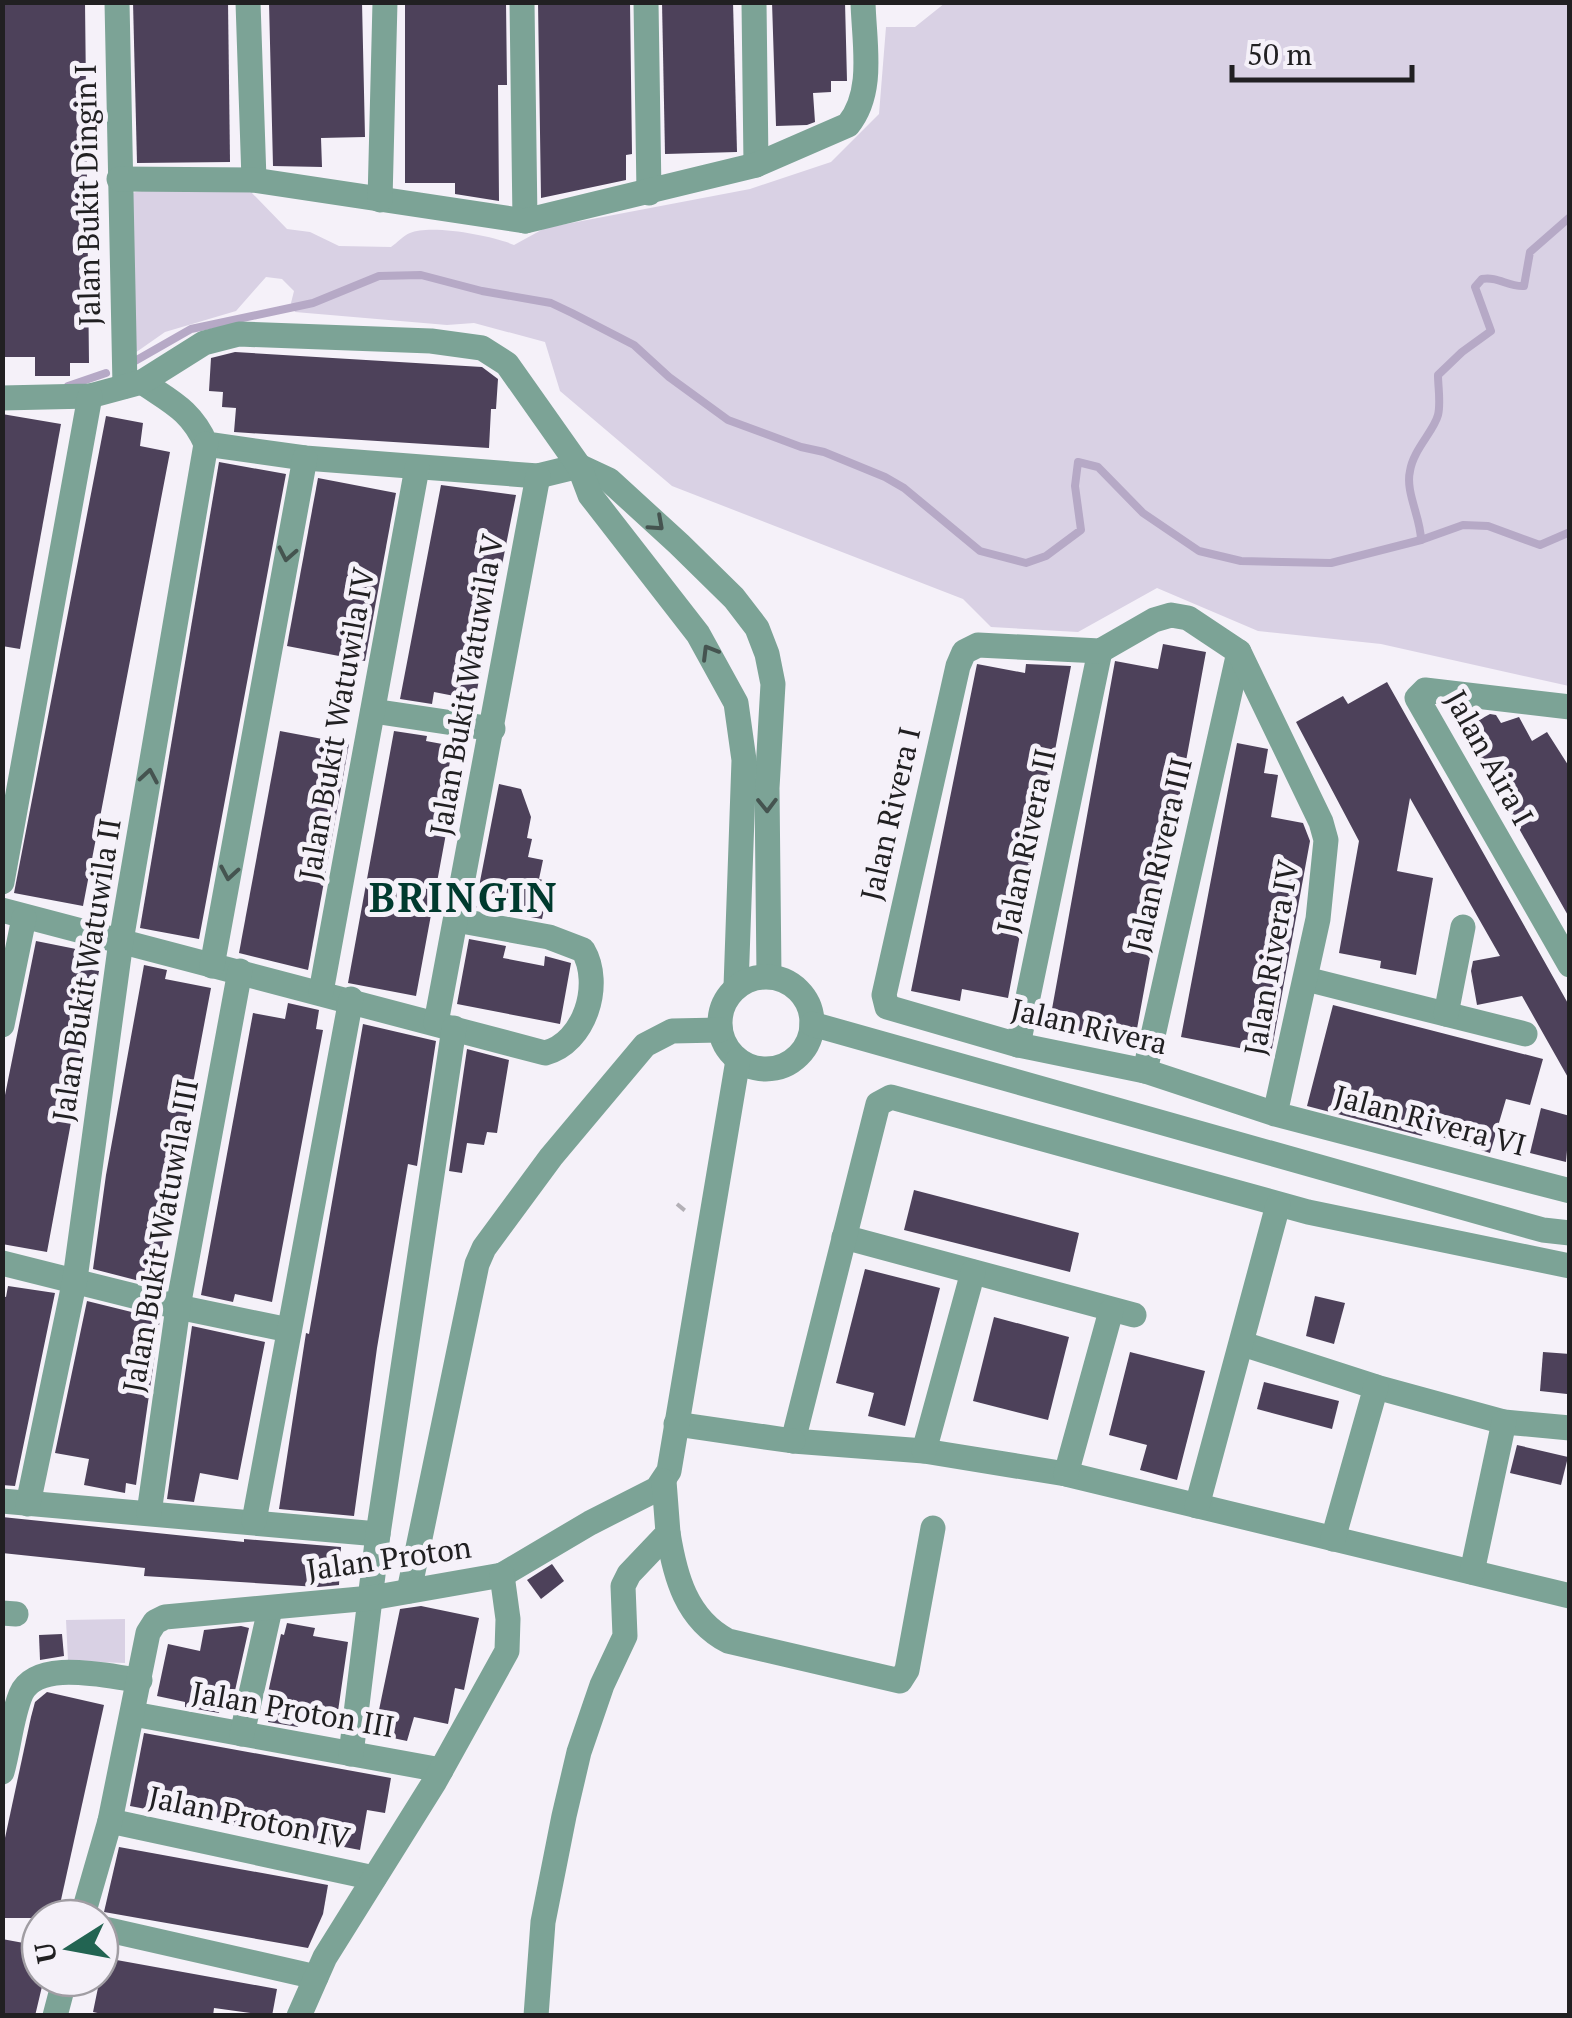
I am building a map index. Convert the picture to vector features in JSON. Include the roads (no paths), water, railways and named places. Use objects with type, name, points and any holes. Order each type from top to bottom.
[{"type":"street","name":"Jalan Bukit Dingin I","points":[[117,2],[118,179],[134,384]]},
{"type":"street","points":[[248,2],[254,180]]},
{"type":"street","points":[[380,200],[385,2]]},
{"type":"street","points":[[522,2],[525,221]]},
{"type":"street","points":[[646,2],[648,192]]},
{"type":"street","points":[[754,2],[756,165]]},
{"type":"street","points":[[118,179],[254,180],[525,221],[648,192],[756,165],[848,125],[865,95],[863,2]]},
{"type":"street","points":[[2,398],[90,396],[134,384],[191,350],[240,334],[431,340],[482,348],[507,364],[579,466],[590,495],[698,634],[736,704],[744,760],[736,987]]},
{"type":"street","points":[[134,384],[190,415],[206,444],[305,458],[538,476],[579,466],[609,480],[734,598],[756,628],[767,654],[773,684],[767,788],[770,976]]},
{"type":"street","points":[[2,882],[90,396]]},
{"type":"street","name":"Jalan Bukit Watuwila II","points":[[15,1502],[75,1279],[121,941],[206,444]]},
{"type":"street","points":[[212,966],[305,458]]},
{"type":"street","name":"Jalan Bukit Watuwila IV","points":[[321,992],[418,468]]},
{"type":"street","name":"Jalan Bukit Watuwila V","points":[[351,1754],[456,920],[538,476]]},
{"type":"street","points":[[1100,651],[1154,620],[1172,615],[1188,618],[1239,652]]},
{"type":"street","name":"Jalan Rivera I","points":[[887,1007],[884,995],[964,652],[978,645],[1100,651]]},
{"type":"street","name":"Jalan Rivera II","points":[[1018,1045],[1100,651]]},
{"type":"street","name":"Jalan Rivera IV","points":[[1239,652],[1324,830],[1318,918],[1274,1114]]},
{"type":"street","name":"Jalan Rivera III","points":[[1145,1071],[1239,652]]},
{"type":"street","points":[[736,704],[773,684]]},
{"type":"street","name":"Jalan Aira I","points":[[1565,713],[1426,690],[1419,693],[1420,704],[1570,966]]},
{"type":"street","points":[[373,710],[493,729]]},
{"type":"street","points":[[2,1024],[13,914],[545,1053],[566,1044],[576,1034],[589,999],[589,961],[579,946],[456,920]]},
{"type":"street","points":[[1446,1014],[1463,927]]},
{"type":"street","name":"Jalan Bukit Watuwila III","points":[[149,1513],[178,1307],[240,971]]},
{"type":"street","points":[[770,976],[783,980],[804,997],[812,1024],[806,1046],[790,1062],[770,1069],[748,1066],[730,1052],[720,1030],[722,1006],[736,987],[746,980],[770,976]]},
{"type":"street","points":[[1306,979],[1525,1034]]},
{"type":"street","points":[[254,1522],[351,1000]]},
{"type":"street","name":"Jalan Rivera","points":[[887,1007],[1018,1045],[1145,1071],[1274,1114]]},
{"type":"street","points":[[812,1024],[1543,1230],[1570,1233]]},
{"type":"street","points":[[409,1592],[477,1264],[484,1248],[551,1156],[645,1045],[672,1032],[720,1030]]},
{"type":"street","points":[[502,1575],[657,1489],[664,1481],[676,1424],[713,1132],[738,1060]]},
{"type":"street","points":[[1206,1136],[1215,1094]]},
{"type":"street","points":[[794,1441],[878,1104],[891,1096],[1278,1204],[1570,1266]]},
{"type":"street","name":"Jalan Rivera VI","points":[[1274,1114],[1570,1191]]},
{"type":"street","points":[[1197,1506],[1278,1204]]},
{"type":"street","points":[[844,1237],[1122,1313],[1066,1474]]},
{"type":"street","points":[[2,1263],[290,1330]]},
{"type":"street","points":[[924,1451],[973,1272]]},
{"type":"street","points":[[1243,1344],[1376,1387],[1504,1422],[1570,1428]]},
{"type":"street","points":[[1333,1539],[1376,1387]]},
{"type":"street","points":[[1472,1572],[1504,1422]]},
{"type":"street","points":[[676,1424],[794,1441],[924,1451],[1066,1474],[1570,1596]]},
{"type":"street","points":[[664,1481],[675,1576],[700,1622],[728,1641],[900,1681],[908,1670],[933,1528]]},
{"type":"street","points":[[15,1502],[378,1534]]},
{"type":"street","points":[[536,2016],[542,1922],[578,1752],[625,1636],[624,1586],[629,1574],[668,1533]]},
{"type":"street","name":"Jalan Proton","points":[[88,1898],[110,1822],[148,1633],[155,1622],[165,1617],[371,1598],[502,1575],[508,1619],[507,1651],[441,1770],[316,1977],[299,2016]]},
{"type":"street","points":[[242,1734],[270,1609]]},
{"type":"street","points":[[2,1772],[22,1692],[34,1678],[49,1672],[140,1680]]},
{"type":"street","name":"Jalan Proton III","points":[[133,1714],[441,1770]]},
{"type":"street","name":"Jalan Proton IV","points":[[110,1822],[374,1878]]},
{"type":"street","points":[[120,1933],[316,1977]]},
{"type":"waterway","points":[[1421,540],[1410,471],[1438,415],[1438,375],[1491,331],[1475,287],[1488,278],[1524,286],[1530,252],[1570,217]]},
{"type":"waterway","points":[[135,361],[191,329],[313,303],[379,276],[421,275],[551,303],[634,345],[669,377],[728,420],[885,477],[980,551],[1026,563],[1046,556],[1081,530],[1075,486],[1078,462],[1098,467],[1143,513],[1199,551],[1241,561],[1331,563],[1463,525],[1488,526],[1540,545],[1570,532]]},
{"type":"waterway","points":[[68,386],[106,373]]},
{"type":"district","name":"BRINGIN","points":[[464,898]]}]
